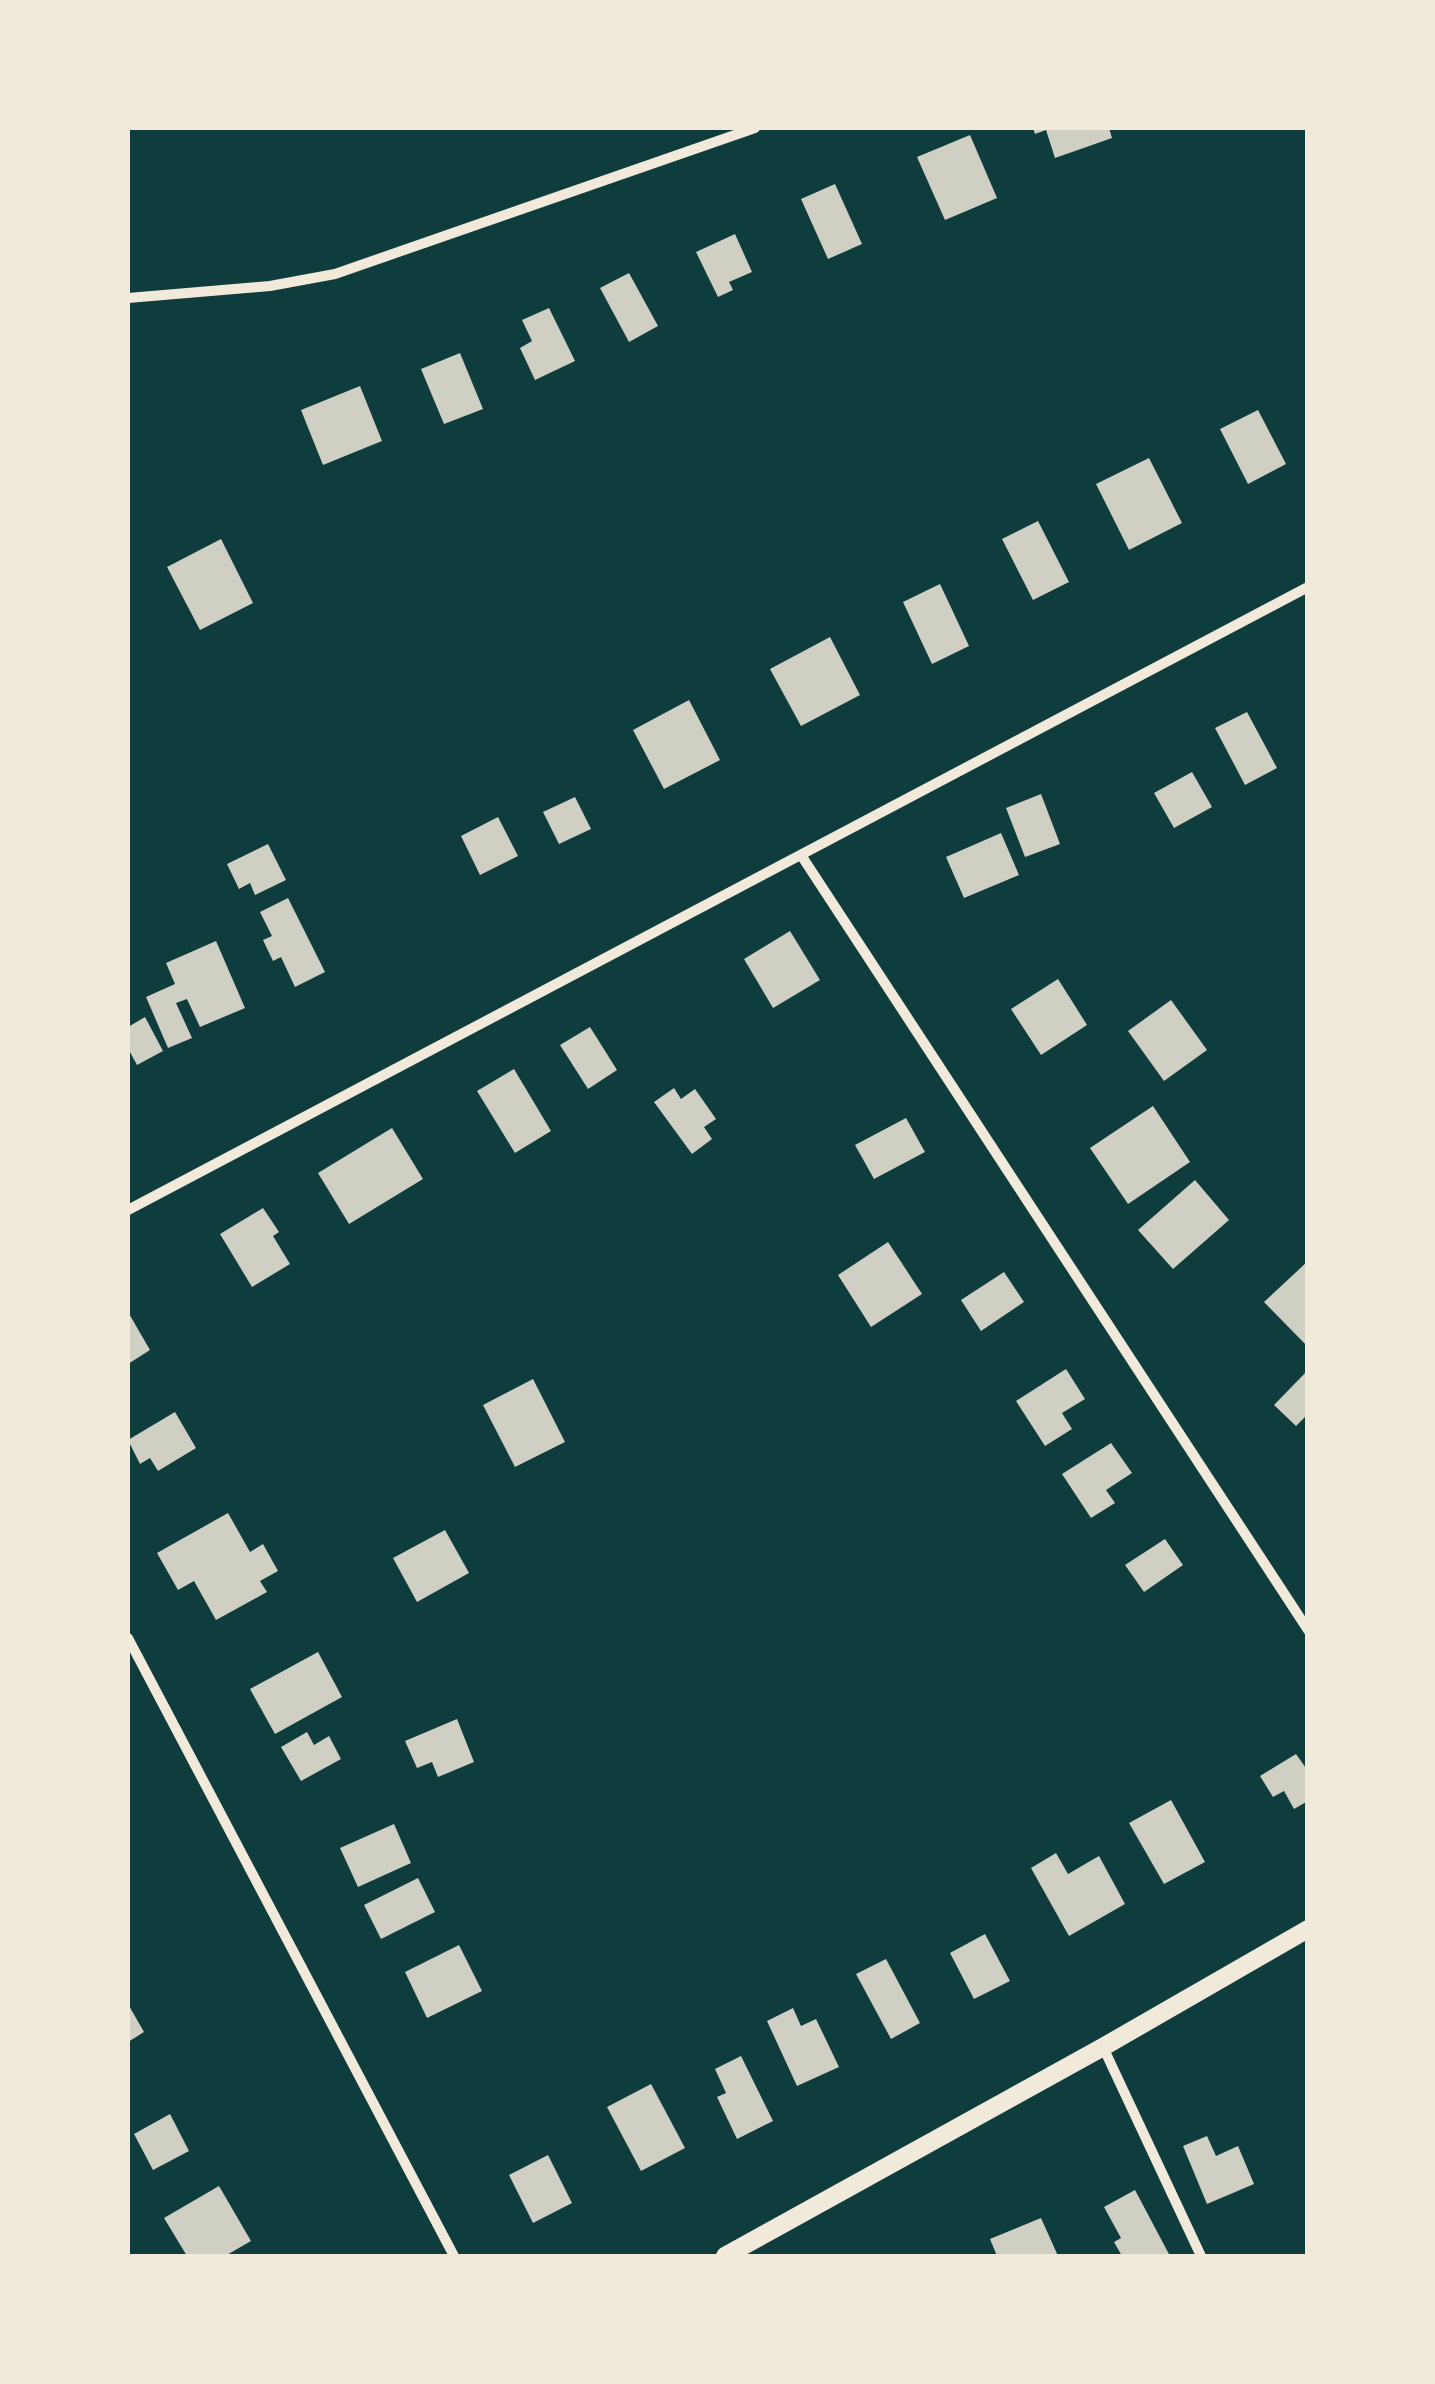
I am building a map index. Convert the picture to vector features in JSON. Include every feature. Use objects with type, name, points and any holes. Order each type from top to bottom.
[{"type":"street","points":[[128,298],[270,286],[335,274],[755,128]]},
{"type":"street","points":[[128,1210],[1308,588]]},
{"type":"street","points":[[801,855],[1308,1630]]},
{"type":"street","points":[[128,1638],[454,2256]]},
{"type":"street","points":[[725,2256],[1104,2047],[1308,1929]]},
{"type":"street","points":[[1104,2047],[1201,2256]]},
{"type":"building","points":[[1033,128],[1109,128],[1112,138],[1055,158],[1046,130],[1035,134]]},
{"type":"building","points":[[970,135],[997,198],[945,220],[917,157]]},
{"type":"building","points":[[835,184],[862,244],[828,259],[801,199]]},
{"type":"building","points":[[735,234],[752,272],[729,282],[733,290],[718,297],[696,252]]},
{"type":"building","points":[[629,273],[658,326],[629,342],[600,288]]},
{"type":"building","points":[[549,308],[575,361],[535,380],[520,348],[532,341],[522,320]]},
{"type":"building","points":[[460,353],[483,409],[444,424],[421,369]]},
{"type":"building","points":[[360,386],[382,441],[323,465],[301,410]]},
{"type":"building","points":[[1258,410],[1286,464],[1248,484],[1220,429]]},
{"type":"building","points":[[1149,458],[1182,523],[1129,550],[1096,484]]},
{"type":"building","points":[[1038,521],[1069,582],[1033,600],[1002,539]]},
{"type":"building","points":[[221,539],[253,603],[200,630],[167,567]]},
{"type":"building","points":[[940,584],[969,646],[932,664],[903,602]]},
{"type":"building","points":[[830,637],[860,695],[801,726],[770,669]]},
{"type":"building","points":[[689,700],[720,760],[664,789],[633,730]]},
{"type":"building","points":[[1247,712],[1277,768],[1245,785],[1215,728]]},
{"type":"building","points":[[1192,772],[1212,807],[1174,828],[1154,793]]},
{"type":"building","points":[[1041,794],[1060,844],[1025,857],[1006,808]]},
{"type":"building","points":[[575,797],[591,829],[559,844],[543,812]]},
{"type":"building","points":[[498,817],[518,856],[480,875],[461,836]]},
{"type":"building","points":[[1001,833],[1019,875],[964,898],[946,857]]},
{"type":"building","points":[[268,844],[286,880],[255,895],[250,883],[239,889],[227,864]]},
{"type":"building","points":[[288,898],[325,972],[295,987],[281,957],[273,961],[263,940],[272,936],[260,912]]},
{"type":"building","points":[[790,931],[820,980],[773,1008],[744,959]]},
{"type":"building","points":[[216,941],[245,1008],[200,1027],[187,999],[176,1003],[192,1038],[168,1048],[146,997],[175,984],[166,963]]},
{"type":"building","points":[[1058,979],[1087,1025],[1041,1055],[1011,1009]]},
{"type":"building","points":[[1171,1000],[1207,1050],[1164,1081],[1128,1031]]},
{"type":"building","points":[[145,1017],[163,1051],[137,1065],[128,1053],[128,1027]]},
{"type":"building","points":[[590,1027],[617,1070],[588,1089],[560,1045]]},
{"type":"building","points":[[514,1069],[551,1131],[515,1153],[477,1091]]},
{"type":"building","points":[[674,1088],[681,1099],[695,1089],[716,1119],[704,1127],[712,1139],[692,1154],[654,1102]]},
{"type":"building","points":[[1153,1106],[1190,1162],[1128,1204],[1090,1148]]},
{"type":"building","points":[[906,1118],[925,1152],[874,1179],[855,1145]]},
{"type":"building","points":[[392,1128],[423,1179],[349,1224],[318,1173]]},
{"type":"building","points":[[1195,1180],[1229,1220],[1173,1269],[1138,1230]]},
{"type":"building","points":[[263,1208],[279,1232],[273,1236],[290,1264],[252,1287],[220,1234]]},
{"type":"building","points":[[888,1242],[922,1294],[871,1327],[838,1275]]},
{"type":"building","points":[[1308,1261],[1308,1347],[1264,1302]]},
{"type":"building","points":[[1004,1272],[1024,1302],[981,1331],[961,1300]]},
{"type":"building","points":[[128,1312],[150,1350],[128,1364]]},
{"type":"building","points":[[1066,1369],[1085,1399],[1062,1413],[1072,1429],[1045,1446],[1016,1401]]},
{"type":"building","points":[[1308,1370],[1308,1414],[1296,1426],[1274,1405]]},
{"type":"building","points":[[533,1379],[565,1442],[515,1467],[483,1405]]},
{"type":"building","points":[[175,1412],[196,1448],[158,1471],[150,1458],[140,1464],[128,1440]]},
{"type":"building","points":[[1111,1443],[1132,1473],[1106,1490],[1115,1503],[1091,1518],[1062,1474]]},
{"type":"building","points":[[228,1513],[250,1552],[263,1544],[278,1571],[260,1581],[267,1592],[216,1620],[194,1581],[178,1590],[157,1553]]},
{"type":"building","points":[[445,1530],[469,1573],[417,1602],[393,1558]]},
{"type":"building","points":[[1165,1539],[1183,1565],[1144,1592],[1125,1565]]},
{"type":"building","points":[[318,1652],[342,1697],[275,1734],[250,1689]]},
{"type":"building","points":[[457,1719],[474,1762],[438,1777],[432,1762],[417,1768],[405,1741]]},
{"type":"building","points":[[307,1732],[314,1745],[329,1736],[341,1759],[301,1781],[281,1747]]},
{"type":"building","points":[[1296,1754],[1308,1771],[1308,1801],[1294,1809],[1284,1791],[1273,1797],[1260,1776]]},
{"type":"building","points":[[1171,1800],[1205,1862],[1164,1884],[1129,1823]]},
{"type":"building","points":[[394,1824],[411,1863],[358,1887],[340,1848]]},
{"type":"building","points":[[1056,1853],[1068,1874],[1099,1856],[1125,1904],[1069,1936],[1031,1868]]},
{"type":"building","points":[[418,1878],[435,1912],[381,1939],[364,1905]]},
{"type":"building","points":[[985,1934],[1010,1981],[974,1999],[950,1953]]},
{"type":"building","points":[[459,1945],[482,1991],[427,2018],[405,1972]]},
{"type":"building","points":[[886,1959],[920,2023],[891,2039],[856,1974]]},
{"type":"building","points":[[128,2004],[144,2032],[128,2042]]},
{"type":"building","points":[[793,2008],[801,2026],[816,2019],[839,2067],[797,2086],[767,2021]]},
{"type":"building","points":[[741,2056],[773,2121],[737,2139],[717,2097],[726,2093],[715,2069]]},
{"type":"building","points":[[651,2084],[685,2148],[641,2171],[607,2107]]},
{"type":"building","points":[[170,2114],[189,2151],[153,2170],[134,2134]]},
{"type":"building","points":[[1207,2136],[1216,2156],[1238,2146],[1254,2184],[1207,2204],[1183,2146]]},
{"type":"building","points":[[548,2155],[572,2203],[533,2223],[509,2175]]},
{"type":"building","points":[[219,2186],[251,2241],[225,2256],[187,2256],[164,2218]]},
{"type":"building","points":[[1135,2190],[1170,2256],[1122,2256],[1114,2242],[1121,2238],[1104,2207]]},
{"type":"building","points":[[1041,2218],[1058,2256],[997,2256],[990,2239]]}]
